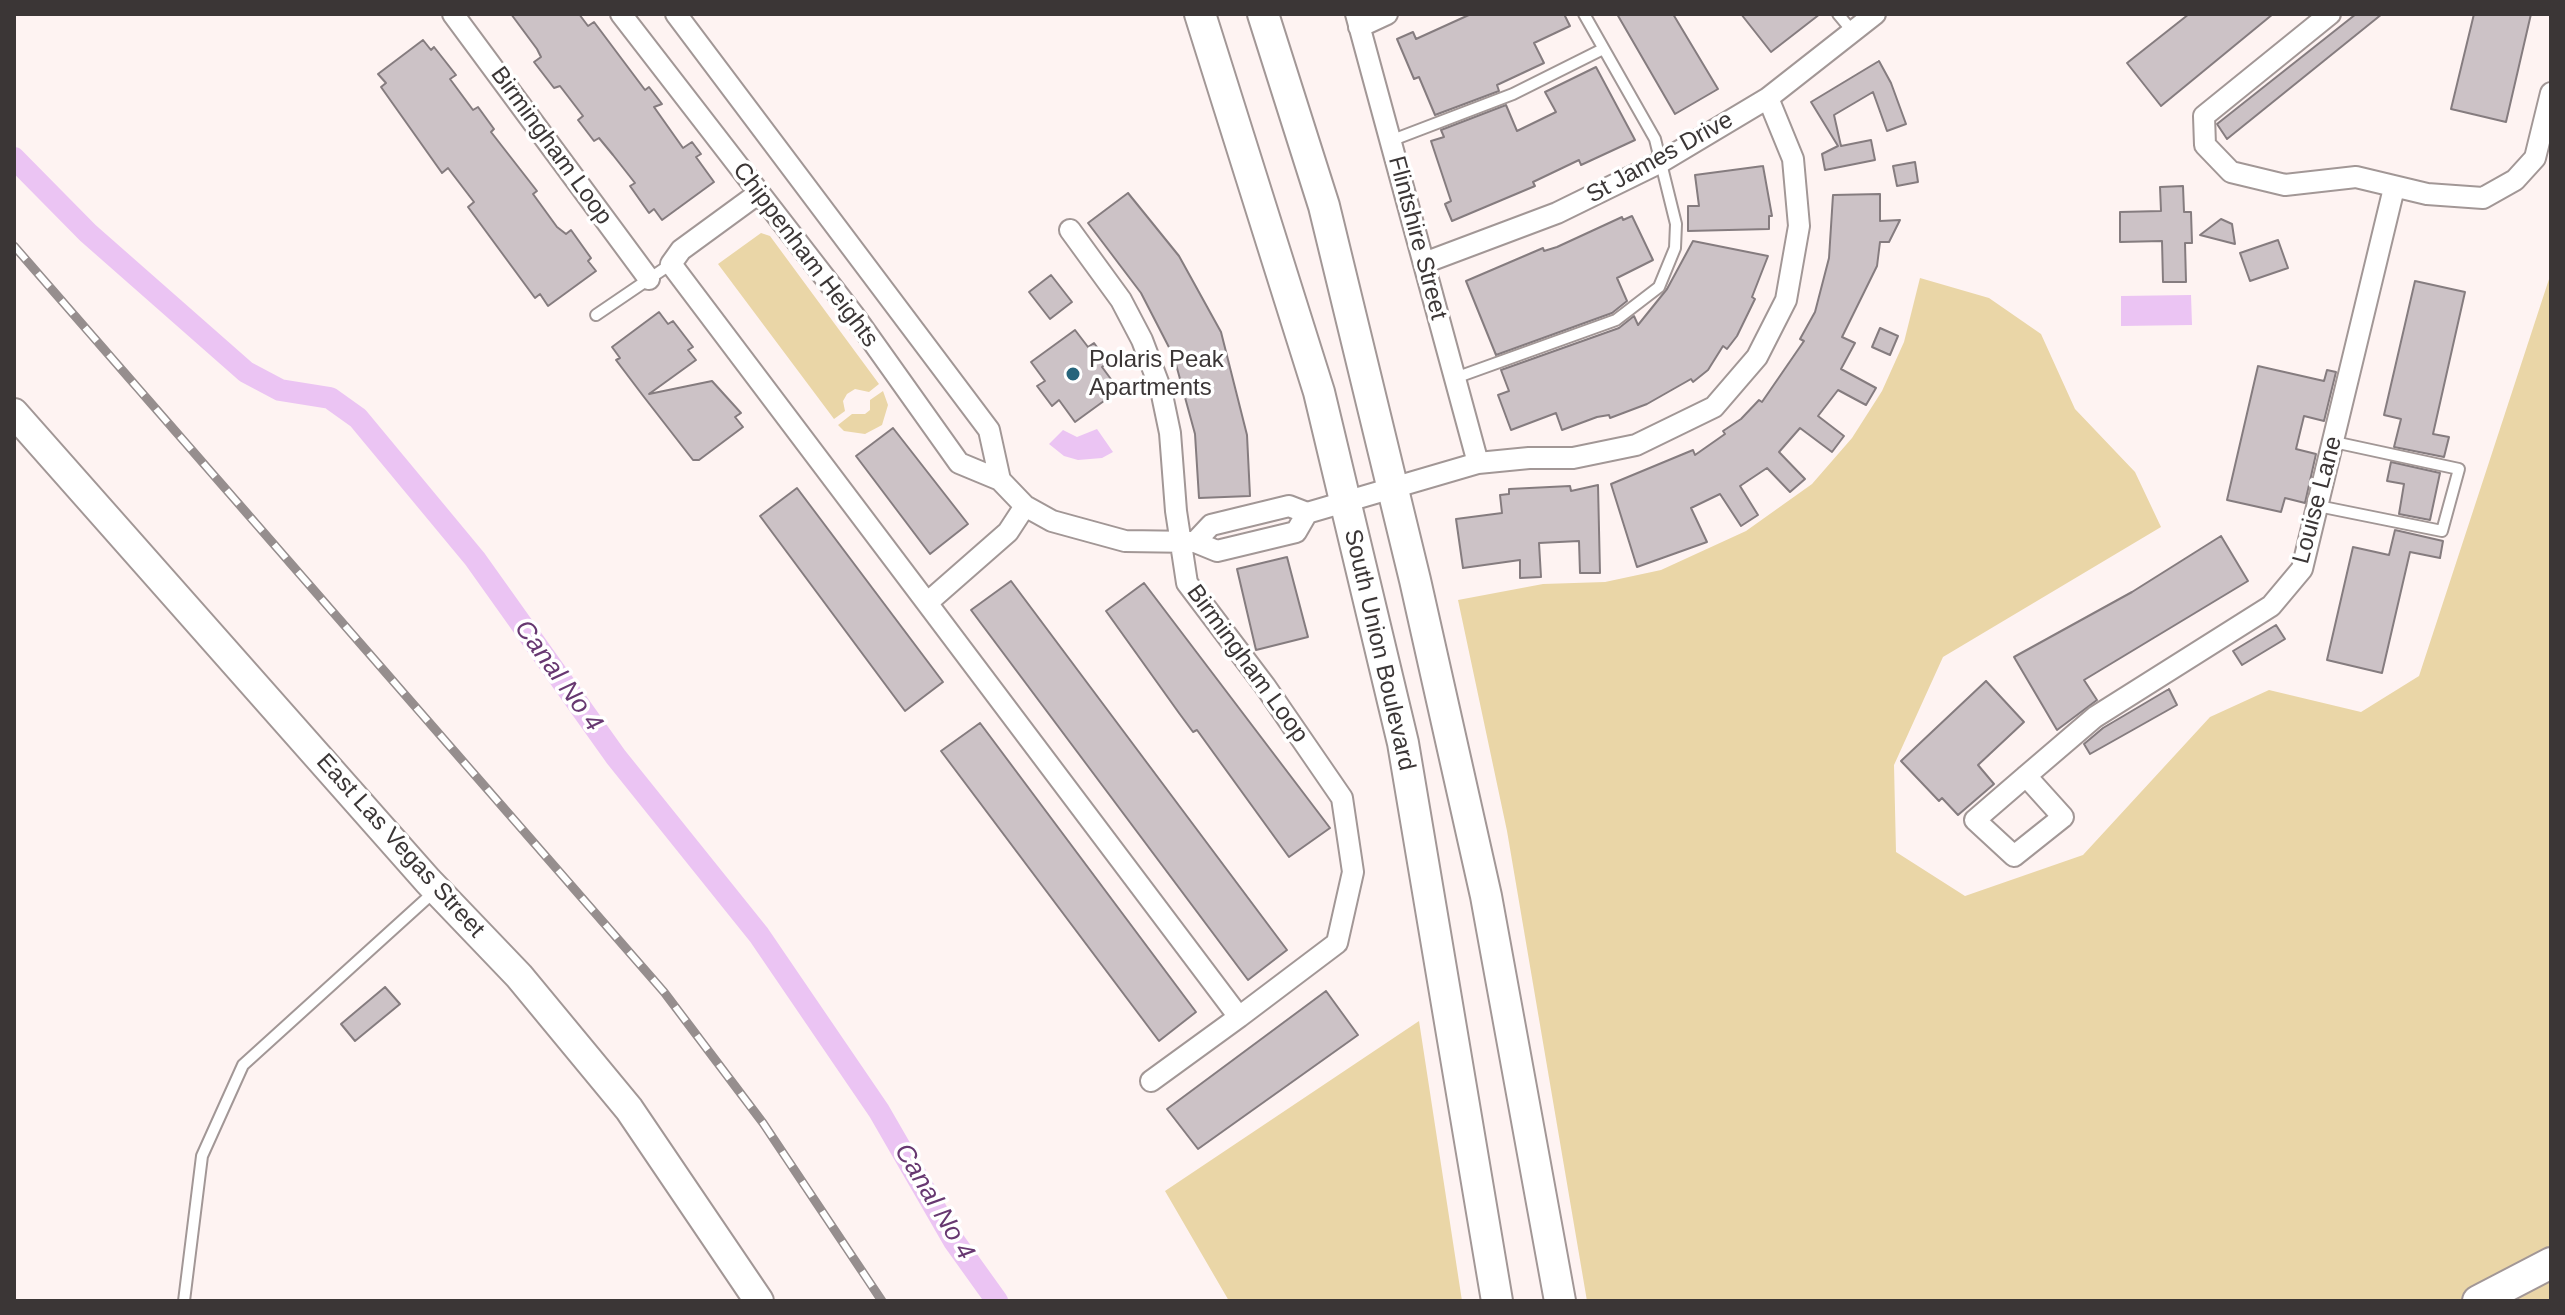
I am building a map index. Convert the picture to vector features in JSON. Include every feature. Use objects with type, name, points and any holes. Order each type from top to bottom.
[{"type":"main road","name":"South Union Boulevard","points":[[1200,14],[1319,392],[1403,743],[1497,1301]]},
{"type":"main road","name":"South Union Boulevard","points":[[1263,14],[1324,206],[1393,490],[1486,896],[1560,1301]]},
{"type":"main road","points":[[2478,1301],[2551,1263]]},
{"type":"street","name":"Birmingham Loop","points":[[453,14],[649,279]]},
{"type":"street","name":"Chippenham Heights","points":[[621,14],[853,314],[959,463],[1000,480],[1025,506],[1052,521],[1125,541],[1187,542],[1217,551],[1296,532],[1307,513],[1478,463],[1573,458],[1636,445],[1714,407],[1757,357],[1786,300],[1799,226],[1793,159],[1768,98]]},
{"type":"street","name":"Chippenham Heights","points":[[676,14],[989,430],[1000,480]]},
{"type":"street","points":[[1357,20],[1387,14]]},
{"type":"street","name":"St James Drive","points":[[1424,263],[1557,213],[1661,162],[1768,98],[1875,14]]},
{"type":"street","points":[[2330,14],[2204,116],[2205,145],[2231,172],[2285,185],[2356,177],[2394,188],[2483,198],[2515,180],[2535,158],[2551,93]]},
{"type":"street","name":"Flintshire Street","points":[[1357,20],[1478,463]]},
{"type":"street","name":"Louise Lane","points":[[2026,776],[2095,717],[2271,606],[2302,569],[2394,188]]},
{"type":"street","points":[[759,193],[681,250],[671,264],[1239,1017]]},
{"type":"street","name":"Birmingham Loop","points":[[1070,230],[1121,300],[1142,340],[1161,390],[1187,542],[1187,583],[1265,686],[1342,798],[1353,872],[1337,943],[1151,1081]]},
{"type":"street","name":"East Las Vegas Street","points":[[14,413],[437,890],[519,976],[629,1109],[759,1301]]},
{"type":"street","points":[[927,603],[1008,532],[1025,506]]},
{"type":"lane","points":[[1455,378],[1616,320],[1659,287],[1675,248],[1676,224],[1655,139],[1584,14]]},
{"type":"lane","points":[[1838,14],[1853,32]]},
{"type":"lane","points":[[1390,141],[1513,94],[1603,49]]},
{"type":"lane","points":[[596,315],[671,264]]},
{"type":"lane","points":[[2318,506],[2442,531],[2459,469],[2334,442]]},
{"type":"lane","points":[[184,1301],[202,1156],[243,1065],[437,890]]},
{"type":"shaded area","points":[[761,233],[770,236],[879,384],[869,392],[855,389],[847,394],[843,401],[845,411],[834,419],[718,264]]},
{"type":"shaded area","points":[[2551,273],[2551,1301],[1587,1301],[1507,831],[1458,600],[1543,584],[1605,582],[1661,570],[1746,531],[1812,484],[1852,438],[1882,391],[1904,342],[1920,278],[1989,298],[2041,334],[2075,409],[2135,472],[2161,527],[1943,657],[1894,765],[1896,852],[1965,896],[2083,855],[2210,717],[2269,690],[2361,712],[2419,676]]},
{"type":"shaded area","points":[[2191,295],[2192,325],[2121,326],[2121,296]]},
{"type":"shaded area","points":[[883,391],[888,405],[882,425],[865,434],[844,431],[838,425],[852,414],[865,414],[870,410],[870,400]]},
{"type":"shaded area","points":[[1097,429],[1113,452],[1102,458],[1078,460],[1064,456],[1049,444],[1063,430],[1077,437]]},
{"type":"shaded area","points":[[1419,1021],[1462,1301],[1229,1301],[1165,1191]]},
{"type":"building","points":[[511,14],[579,14],[588,26],[594,22],[645,90],[649,87],[662,104],[654,107],[683,148],[692,142],[701,154],[696,157],[714,182],[662,220],[654,209],[649,213],[630,186],[635,183],[599,138],[594,141],[578,120],[583,116],[560,86],[554,88],[534,62],[541,57]]},
{"type":"building","points":[[1471,14],[1564,14],[1570,26],[1534,43],[1544,63],[1497,85],[1499,91],[1435,115],[1419,77],[1414,79],[1397,39],[1413,32],[1416,39]]},
{"type":"building","points":[[1617,14],[1673,14],[1718,89],[1675,114]]},
{"type":"building","points":[[1741,14],[1820,14],[1771,52]]},
{"type":"building","points":[[2189,14],[2273,14],[2161,106],[2127,63]]},
{"type":"building","points":[[2356,14],[2382,14],[2227,139],[2217,124]]},
{"type":"building","points":[[2474,14],[2531,14],[2506,122],[2451,109]]},
{"type":"building","points":[[423,40],[431,50],[434,47],[456,75],[450,79],[473,110],[478,107],[494,129],[491,132],[537,191],[533,194],[557,227],[566,234],[571,230],[591,258],[588,261],[596,271],[548,306],[540,294],[535,298],[468,207],[474,202],[448,168],[442,173],[381,87],[386,83],[378,74]]},
{"type":"building","points":[[1879,61],[1906,124],[1887,131],[1873,92],[1834,115],[1841,146],[1871,140],[1875,160],[1825,170],[1822,154],[1838,146],[1811,102]]},
{"type":"building","points":[[1596,67],[1635,140],[1581,165],[1579,160],[1533,182],[1535,186],[1452,221],[1445,204],[1451,201],[1431,141],[1444,137],[1441,130],[1506,105],[1517,131],[1556,112],[1545,92]]},
{"type":"building","points":[[1915,162],[1918,182],[1897,186],[1893,166]]},
{"type":"building","points":[[1763,166],[1772,216],[1769,216],[1769,229],[1688,231],[1688,206],[1699,206],[1695,175]]},
{"type":"building","points":[[2183,186],[2184,212],[2191,212],[2192,243],[2185,243],[2186,282],[2163,282],[2162,241],[2120,242],[2120,212],[2161,211],[2160,187]]},
{"type":"building","points":[[1128,193],[1179,256],[1221,332],[1247,435],[1250,496],[1199,498],[1195,434],[1174,357],[1141,293],[1088,223]]},
{"type":"building","points":[[1880,194],[1880,221],[1900,220],[1889,242],[1880,242],[1877,266],[1842,337],[1855,343],[1841,369],[1876,388],[1866,405],[1838,390],[1818,416],[1844,436],[1832,452],[1800,428],[1779,452],[1805,479],[1790,492],[1767,468],[1740,486],[1758,515],[1741,526],[1720,494],[1691,508],[1707,542],[1637,567],[1611,484],[1693,450],[1695,455],[1725,434],[1723,431],[1741,419],[1759,400],[1762,402],[1804,341],[1800,339],[1815,312],[1829,258],[1833,195]]},
{"type":"building","points":[[1632,216],[1653,260],[1617,278],[1627,301],[1612,313],[1496,355],[1466,281],[1543,248],[1544,251],[1557,247],[1622,217],[1623,220]]},
{"type":"building","points":[[2221,219],[2232,224],[2235,244],[2200,235]]},
{"type":"building","points":[[2278,240],[2288,268],[2250,281],[2240,253]]},
{"type":"building","points":[[1693,241],[1768,256],[1752,297],[1755,299],[1737,336],[1727,349],[1723,346],[1708,370],[1693,382],[1691,379],[1647,404],[1610,418],[1609,415],[1597,417],[1562,430],[1556,413],[1511,430],[1498,395],[1509,391],[1501,370],[1619,328],[1634,316],[1638,325],[1667,289]]},
{"type":"building","points":[[1051,275],[1072,302],[1050,319],[1029,292]]},
{"type":"building","points":[[2415,281],[2465,292],[2433,434],[2449,437],[2444,457],[2394,447],[2401,419],[2384,415]]},
{"type":"building","points":[[659,312],[668,324],[673,321],[693,347],[688,350],[696,360],[649,394],[712,381],[741,413],[735,417],[743,427],[699,460],[693,460],[644,397],[616,360],[620,358],[612,347]]},
{"type":"building","points":[[1880,328],[1898,336],[1890,355],[1872,347]]},
{"type":"building","name":"Polaris Peak Apartments","points":[[1075,330],[1088,347],[1094,343],[1108,362],[1102,367],[1119,390],[1075,422],[1059,400],[1052,406],[1037,386],[1045,381],[1031,362]]},
{"type":"building","points":[[2258,366],[2324,381],[2327,370],[2336,372],[2324,421],[2304,416],[2296,449],[2316,454],[2305,503],[2285,498],[2281,512],[2227,500]]},
{"type":"building","points":[[893,428],[968,524],[930,554],[856,456]]},
{"type":"building","points":[[2391,462],[2440,473],[2430,520],[2399,514],[2404,484],[2387,481]]},
{"type":"building","points":[[1598,485],[1600,573],[1580,573],[1579,541],[1539,543],[1541,577],[1520,578],[1520,560],[1463,568],[1456,519],[1502,513],[1500,495],[1509,494],[1509,489],[1570,486],[1571,491]]},
{"type":"building","points":[[797,488],[943,682],[905,711],[760,516]]},
{"type":"building","points":[[2395,530],[2443,541],[2440,558],[2410,552],[2382,673],[2327,660],[2353,547],[2389,555]]},
{"type":"building","points":[[2221,536],[2248,581],[2084,680],[2097,700],[2057,730],[2014,657],[2132,592]]},
{"type":"building","points":[[1287,557],[1308,637],[1256,650],[1237,569]]},
{"type":"building","points":[[1011,581],[1287,950],[1248,980],[971,610]]},
{"type":"building","points":[[1144,583],[1330,828],[1289,857],[1197,730],[1193,732],[1106,611]]},
{"type":"building","points":[[2276,625],[2285,639],[2242,665],[2233,651]]},
{"type":"building","points":[[1986,681],[2024,722],[1978,765],[1994,784],[1958,815],[1942,798],[1939,801],[1901,761]]},
{"type":"building","points":[[2169,689],[2177,705],[2090,754],[2084,744],[2103,728]]},
{"type":"building","points":[[980,723],[1196,1012],[1159,1041],[941,751]]},
{"type":"building","points":[[385,987],[400,1004],[355,1041],[341,1024]]},
{"type":"building","points":[[1326,991],[1358,1035],[1198,1149],[1167,1109]]},
{"type":"waterway","name":"Canal No 4","points":[[14,158],[88,233],[246,372],[280,390],[330,398],[358,418],[475,559],[616,757],[759,935],[879,1111],[954,1241],[997,1301]]},
{"type":"railway","points":[[14,246],[664,992],[763,1123],[882,1301]]},
{"type":"place","name":"Polaris Peak Apartments","points":[[1073,374]]}]
